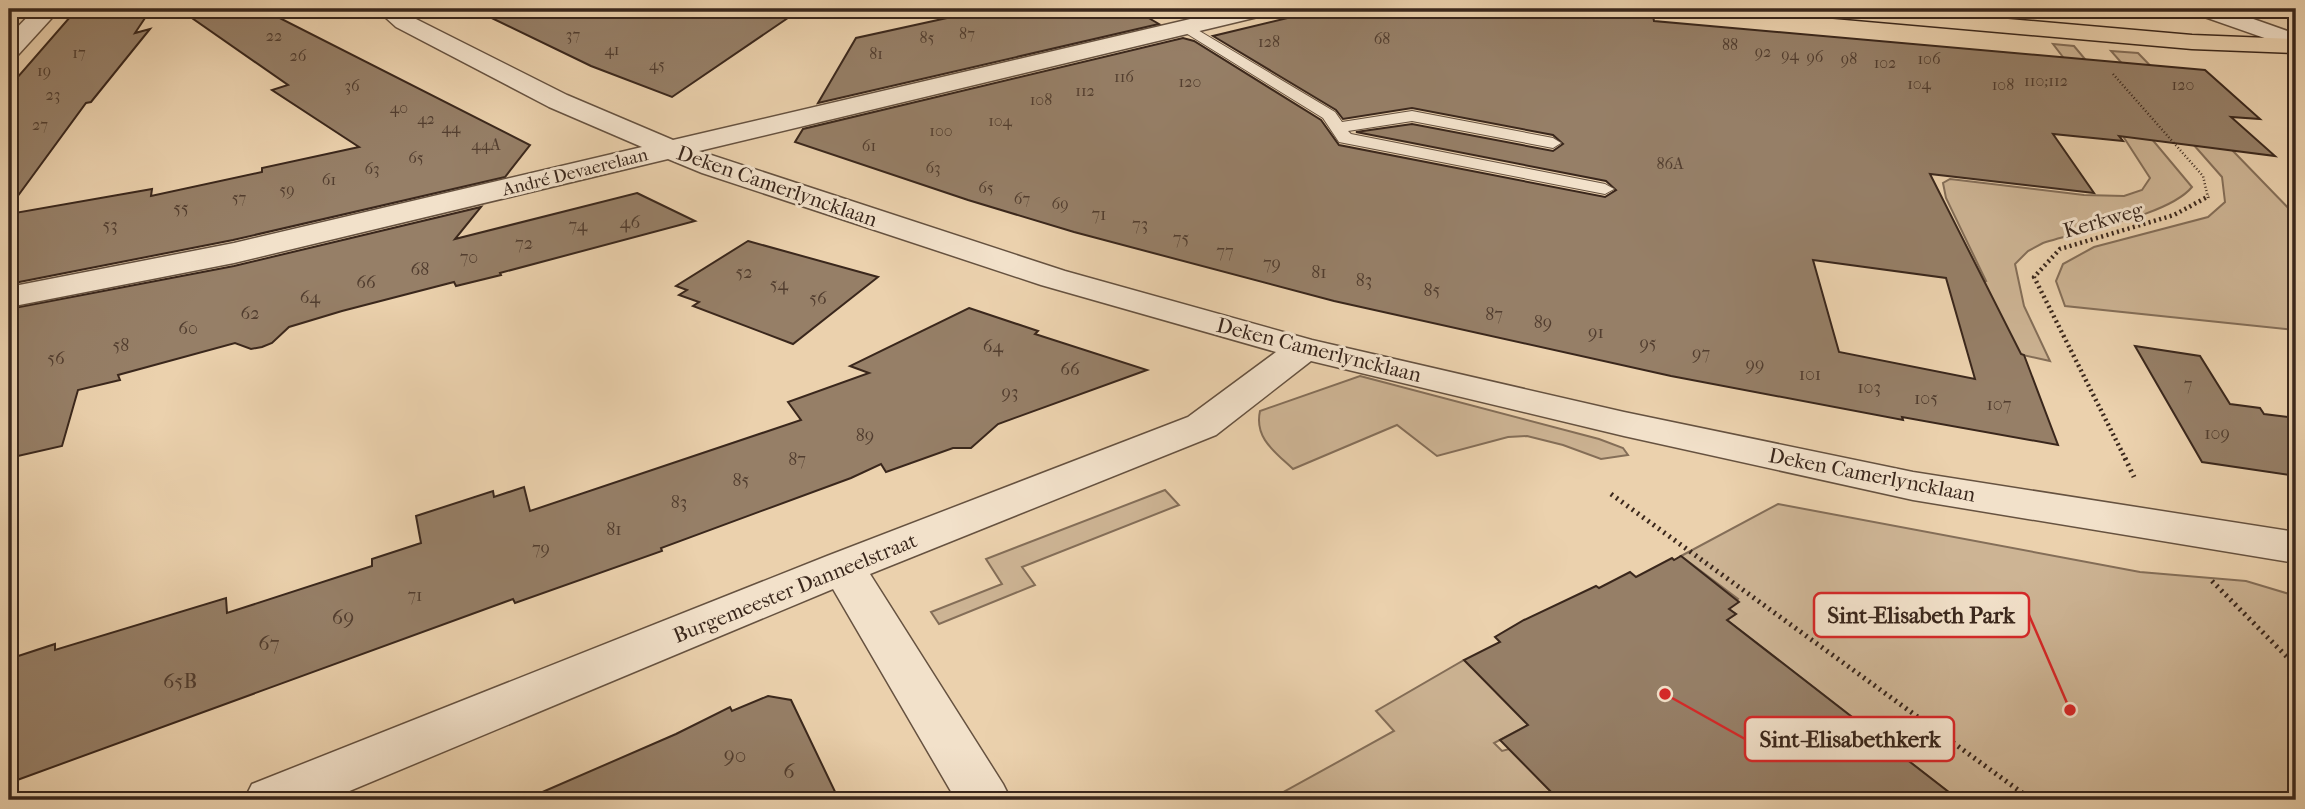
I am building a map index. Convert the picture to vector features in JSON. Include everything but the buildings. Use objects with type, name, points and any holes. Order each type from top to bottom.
[{"type":"main road","points":[[1816,9],[2192,42],[2296,44]]},
{"type":"street","points":[[9,50],[48,9]]},
{"type":"street","name":"Deken Camerlyncklaan","points":[[387,9],[404,22],[478,62],[558,101],[712,167],[1053,278],[1304,349],[1625,424],[1913,486],[2296,548]]},
{"type":"street","name":"André Devaerelaan","points":[[9,297],[234,253],[1262,9]]},
{"type":"street","points":[[2204,9],[2296,44]]},
{"type":"street","name":"Burgemeester Danneelstraat","points":[[271,800],[843,567],[1202,426],[1304,349]]},
{"type":"street","points":[[843,567],[984,800]]},
{"type":"lane","points":[[1186,27],[1329,115],[1345,138],[1605,189]]},
{"type":"lane","points":[[1337,128],[1412,116],[1553,143]]},
{"type":"path","name":"Kerkweg","points":[[2075,31],[2203,176],[2209,197],[2194,208],[2164,219],[2057,250],[2034,277],[2159,527]]},
{"type":"path","points":[[1611,494],[2032,800]]},
{"type":"path","points":[[2159,527],[2296,666]]},
{"type":"shaded area","points":[[2053,44],[2074,46],[2192,187],[2180,197],[2145,214],[2043,243],[2028,251],[2015,264],[2024,306],[2050,361],[2009,352],[1978,282],[1986,281],[1946,198],[1943,183],[1950,179],[2084,195],[2124,196],[2142,190],[2150,178],[2119,130]]},
{"type":"shaded area","points":[[2111,51],[2138,53],[2296,216],[2296,330],[2065,306],[2056,281],[2063,264],[2094,247],[2208,217],[2225,202],[2222,177]]},
{"type":"shaded area","points":[[1360,376],[1599,439],[1623,448],[1628,455],[1601,459],[1527,436],[1508,437],[1437,456],[1397,425],[1293,469],[1263,437],[1259,421],[1260,411]]},
{"type":"shaded area","points":[[1165,490],[1179,505],[1022,567],[1035,585],[939,624],[931,612],[1002,584],[986,559]]},
{"type":"shaded area","points":[[1778,504],[2140,572],[2246,581],[2296,596],[2296,800],[1959,800],[1727,620],[1736,614],[1729,609],[1738,599],[1681,556]]},
{"type":"shaded area","points":[[1464,660],[1471,667],[1476,665],[1536,721],[1494,743],[1502,751],[1509,749],[1559,800],[1269,800],[1394,731],[1376,711]]},
{"type":"place","name":"Sint-Elisabethkerk","points":[[1665,694]]},
{"type":"place","name":"Sint-Elisabeth Park","points":[[2070,710]]}]
